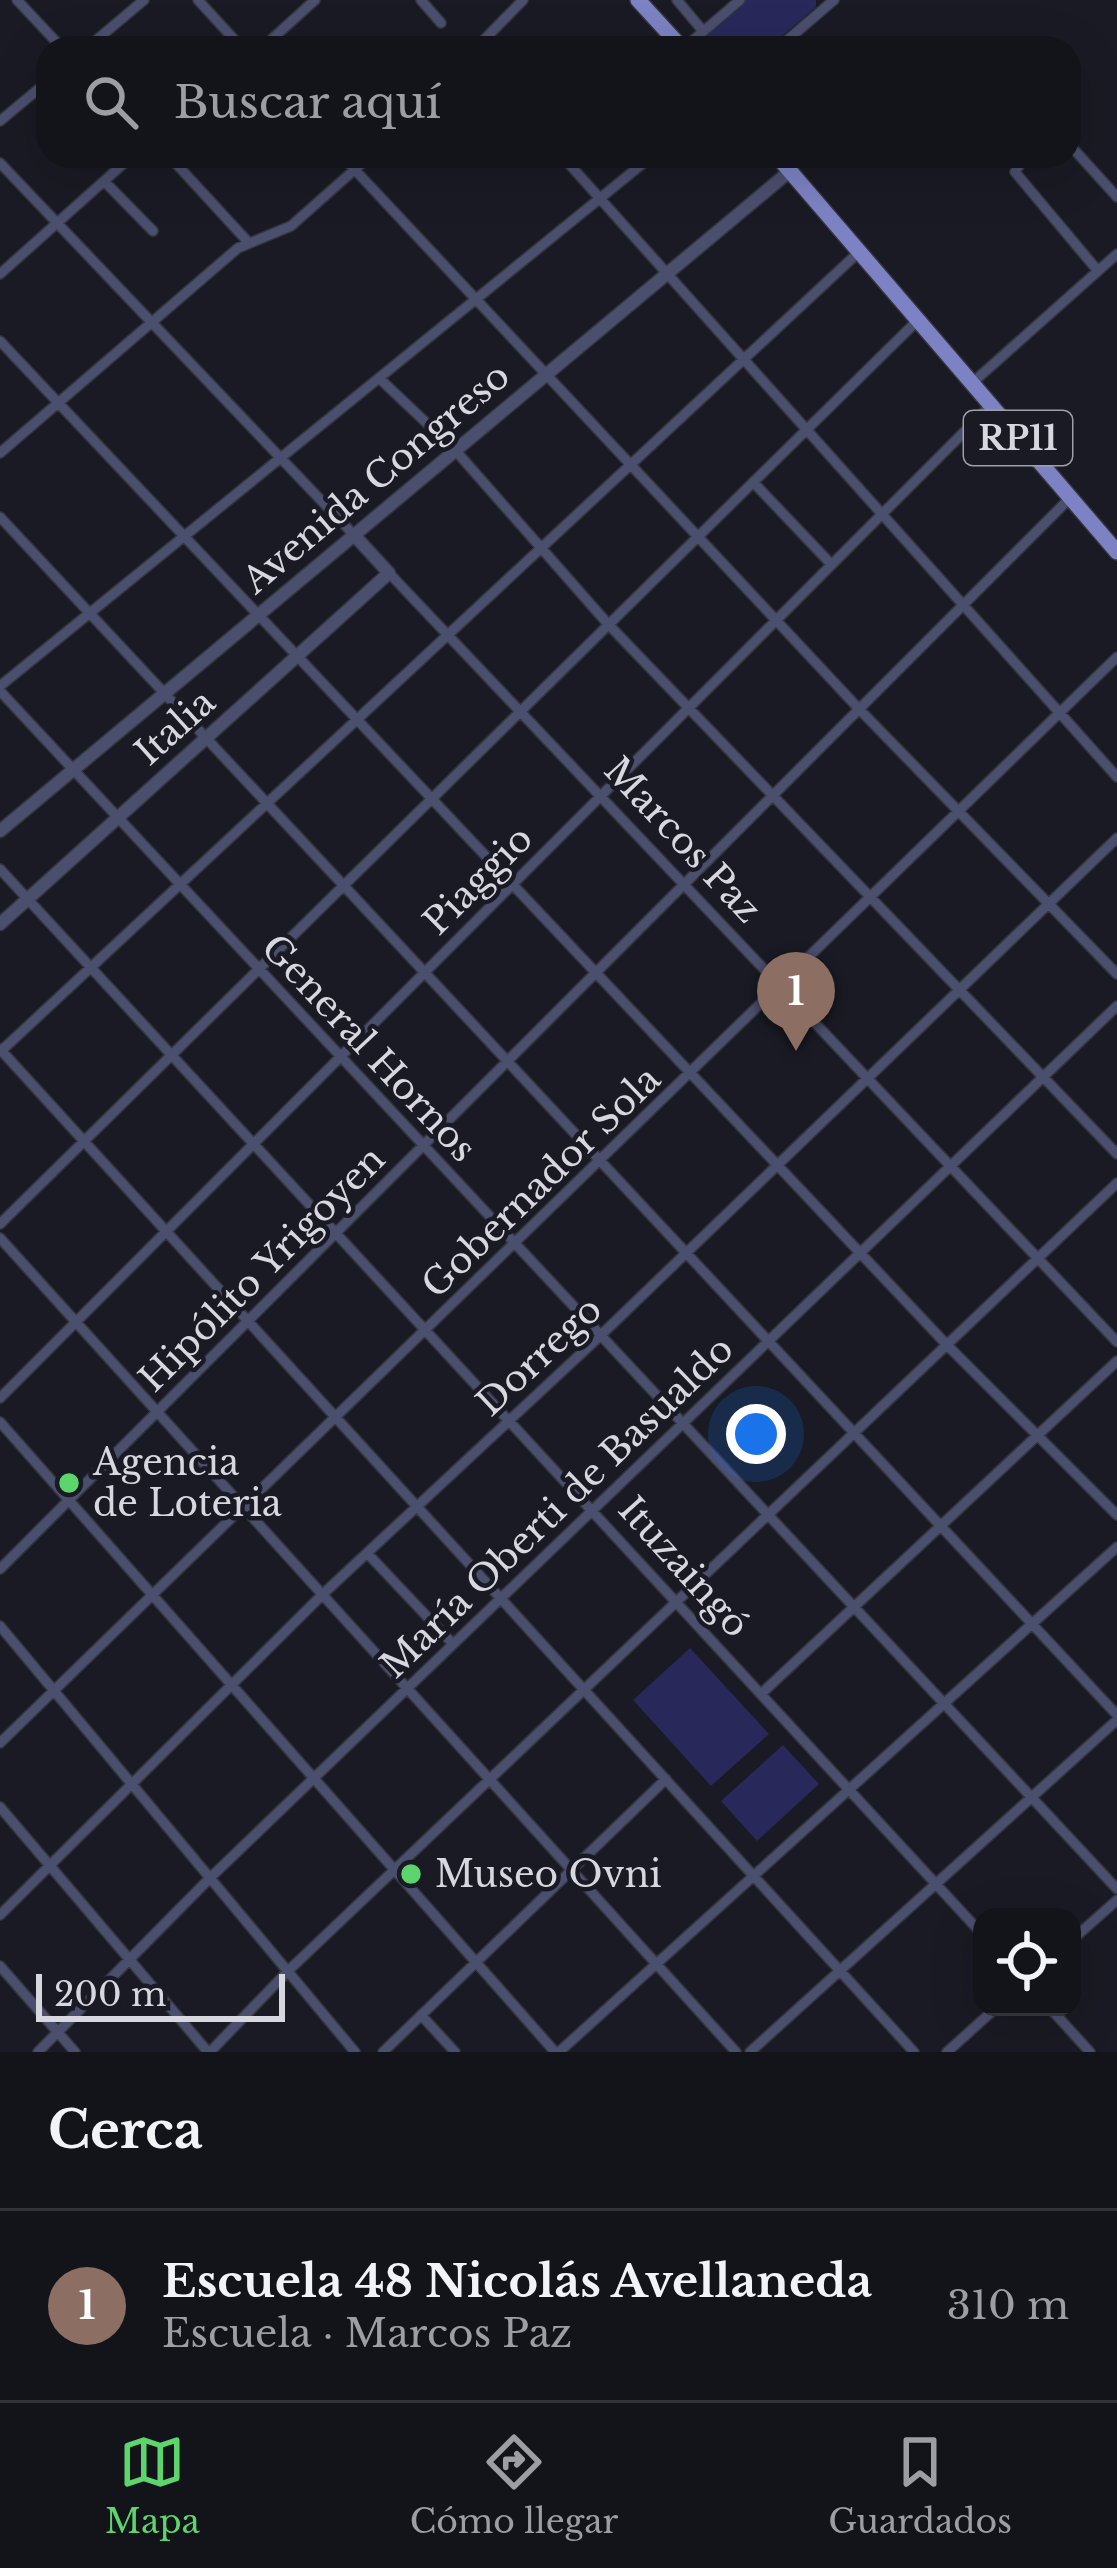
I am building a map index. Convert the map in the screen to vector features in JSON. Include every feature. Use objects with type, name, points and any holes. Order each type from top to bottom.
[{"type":"main road","points":[[638,0],[672,36]]},
{"type":"main road","name":"RP11","points":[[787,168],[1117,540]]},
{"type":"main road","name":"RP11","points":[[993,403],[1117,552]]},
{"type":"street","points":[[16,0],[50,36]]},
{"type":"street","points":[[101,36],[144,0]]},
{"type":"street","points":[[198,0],[231,36]]},
{"type":"street","points":[[275,36],[315,0]]},
{"type":"street","points":[[422,0],[442,23]]},
{"type":"street","points":[[488,36],[523,0]]},
{"type":"street","points":[[676,0],[704,31]]},
{"type":"street","points":[[698,36],[740,0]]},
{"type":"street","points":[[791,36],[829,2]]},
{"type":"street","points":[[0,121],[36,91]]},
{"type":"street","points":[[1081,157],[1117,197]]},
{"type":"street","points":[[0,163],[354,535]]},
{"type":"street","points":[[0,274],[119,168]]},
{"type":"street","points":[[181,168],[249,243]]},
{"type":"street","points":[[572,168],[1117,777]]},
{"type":"street","points":[[0,688],[638,168]]},
{"type":"street","points":[[1018,168],[1015,172],[1098,271]]},
{"type":"street","points":[[0,453],[249,243],[291,226],[355,170],[860,710],[1117,974]]},
{"type":"street","name":"Avenida Congreso","points":[[0,831],[790,171]]},
{"type":"street","points":[[104,181],[153,231]]},
{"type":"street","points":[[860,251],[1,1050],[914,2052]]},
{"type":"street","points":[[974,382],[1117,254]]},
{"type":"street","points":[[0,1224],[921,321]]},
{"type":"street","points":[[0,341],[947,1345],[1117,1515]]},
{"type":"street","points":[[379,378],[455,450],[608,624],[1117,1154]]},
{"type":"street","name":"Piaggio","points":[[0,1398],[993,403]]},
{"type":"street","points":[[753,482],[832,564]]},
{"type":"street","name":"Hipólito Yrigoyen","points":[[0,1569],[1070,498]]},
{"type":"street","points":[[0,518],[856,1432],[1117,1718],[750,2052]]},
{"type":"street","name":"Marcos Paz","points":[[354,535],[1117,1342]]},
{"type":"street","name":"Italia","points":[[0,924],[389,573]]},
{"type":"street","name":"Gobernador Sola","points":[[0,1743],[1117,657]]},
{"type":"street","name":"General Hornos","points":[[0,688],[338,1058],[1117,1888]]},
{"type":"street","name":"Dorrego","points":[[0,1915],[323,1594],[602,1336],[1117,838]]},
{"type":"street","name":"Ituzaingó","points":[[0,869],[973,1924]]},
{"type":"street","name":"María Oberti de Basualdo","points":[[38,2052],[311,1780],[1117,1006]]},
{"type":"street","points":[[0,1808],[209,2052],[288,1971],[1117,1183]]},
{"type":"street","points":[[0,1238],[736,2052]]},
{"type":"street","points":[[762,1693],[1117,1361]]},
{"type":"street","points":[[0,1422],[473,1965],[557,2052],[853,1792],[1117,1547]]},
{"type":"street","points":[[367,1552],[453,1644]]},
{"type":"street","points":[[0,1626],[356,2052]]},
{"type":"street","points":[[383,2052],[666,1779]]},
{"type":"street","points":[[1081,1932],[1117,1900]]},
{"type":"street","points":[[0,1966],[75,2052]]},
{"type":"street","points":[[421,2015],[455,2052]]},
{"type":"street","points":[[947,2052],[988,2016]]},
{"type":"street","points":[[1057,2016],[1090,2052]]},
{"type":"shaded area","points":[[745,0],[816,0],[816,7],[782,36],[704,36]]},
{"type":"shaded area","points":[[690,1648],[769,1734],[711,1786],[633,1700]]},
{"type":"shaded area","points":[[783,1745],[819,1784],[757,1841],[721,1801]]},
{"type":"place","name":"Escuela 48 Nicolás Avellaneda","points":[[796,1051]]},
{"type":"place","name":"Agencia de Loteria","points":[[69,1483]]},
{"type":"place","name":"Museo Ovni","points":[[411,1874]]}]
